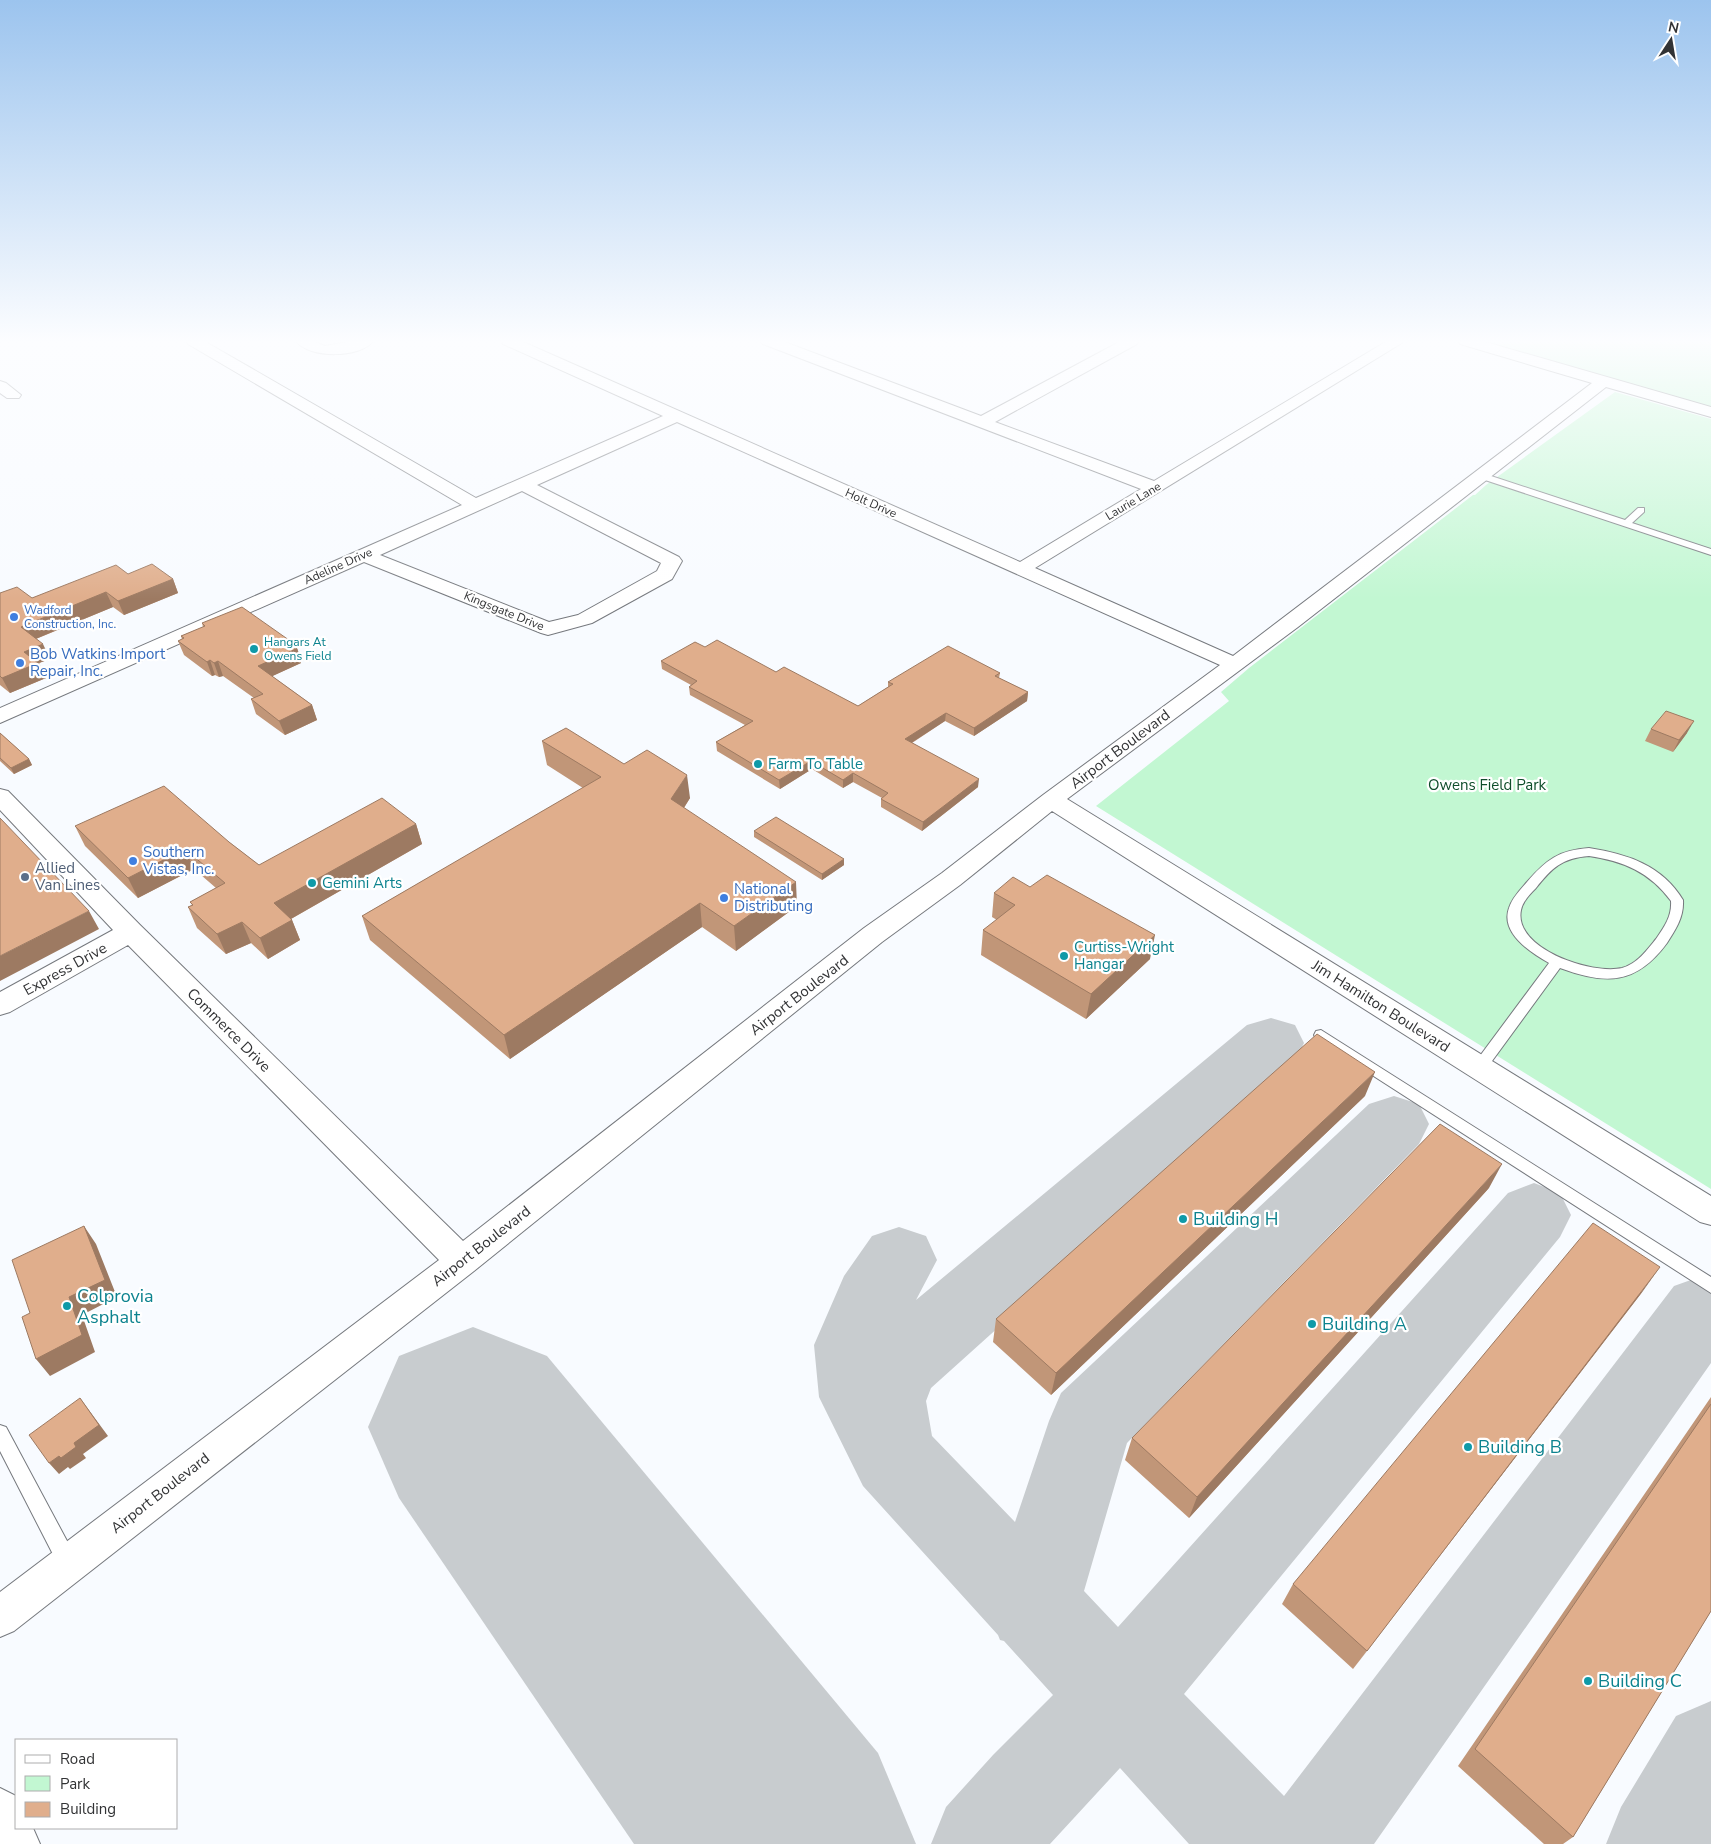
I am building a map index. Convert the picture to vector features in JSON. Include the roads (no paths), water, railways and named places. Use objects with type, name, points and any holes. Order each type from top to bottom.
[{"type":"street","points":[[341,427],[475,505]]},
{"type":"street","name":"Adeline Drive","points":[[0,716],[650,427]]},
{"type":"street","name":"Holt Drive","points":[[700,427],[1234,664]]},
{"type":"street","points":[[995,427],[1155,488]]},
{"type":"street","name":"Laurie Lane","points":[[1021,569],[1256,427]]},
{"type":"street","name":"Airport Boulevard","points":[[0,1617],[462,1261],[874,936],[1545,427]]},
{"type":"street","name":"Kingsgate Drive","points":[[363,555],[548,629],[585,619],[665,575],[672,561],[522,484]]},
{"type":"street","name":"Commerce Drive","points":[[0,796],[131,932],[462,1261]]},
{"type":"street","name":"Jim Hamilton Boulevard","points":[[1052,800],[1711,1212]]},
{"type":"street","name":"Express Drive","points":[[0,1006],[131,932]]},
{"type":"street","points":[[0,1810],[18,1844]]},
{"type":"lane","points":[[1482,476],[1711,552]]},
{"type":"lane","points":[[1627,523],[1641,510]]},
{"type":"lane","points":[[1589,852],[1634,863],[1660,877],[1677,900],[1676,920],[1648,959],[1636,967],[1622,972],[1603,974],[1584,971],[1557,962],[1528,942],[1519,930],[1514,917],[1516,904],[1550,864],[1560,857],[1569,853],[1589,852]]},
{"type":"lane","points":[[1479,1068],[1557,962]]},
{"type":"lane","points":[[1321,1034],[1711,1286]]},
{"type":"lane","points":[[0,1433],[68,1564]]},
{"type":"place","name":"Wadford Construction, Inc.","points":[[14,617]]},
{"type":"place","name":"Hangars At Owens Field","points":[[254,649]]},
{"type":"place","name":"Bob Watkins Import Repair, Inc.","points":[[20,663]]},
{"type":"place","name":"Farm To Table","points":[[758,764]]},
{"type":"place","name":"Southern Vistas, Inc.","points":[[133,861]]},
{"type":"place","name":"Allied Van Lines","points":[[25,877]]},
{"type":"place","name":"Gemini Arts","points":[[312,883]]},
{"type":"place","name":"National Distributing","points":[[724,898]]},
{"type":"place","name":"Curtiss-Wright Hangar","points":[[1064,956]]},
{"type":"place","name":"Building H","points":[[1183,1219]]},
{"type":"place","name":"Colprovia Asphalt","points":[[67,1306]]},
{"type":"place","name":"Building A","points":[[1312,1324]]},
{"type":"place","name":"Building B","points":[[1468,1447]]},
{"type":"place","name":"Building C","points":[[1588,1681]]},
{"type":"park label","name":"Owens Field Park","points":[[1487,785]]}]
